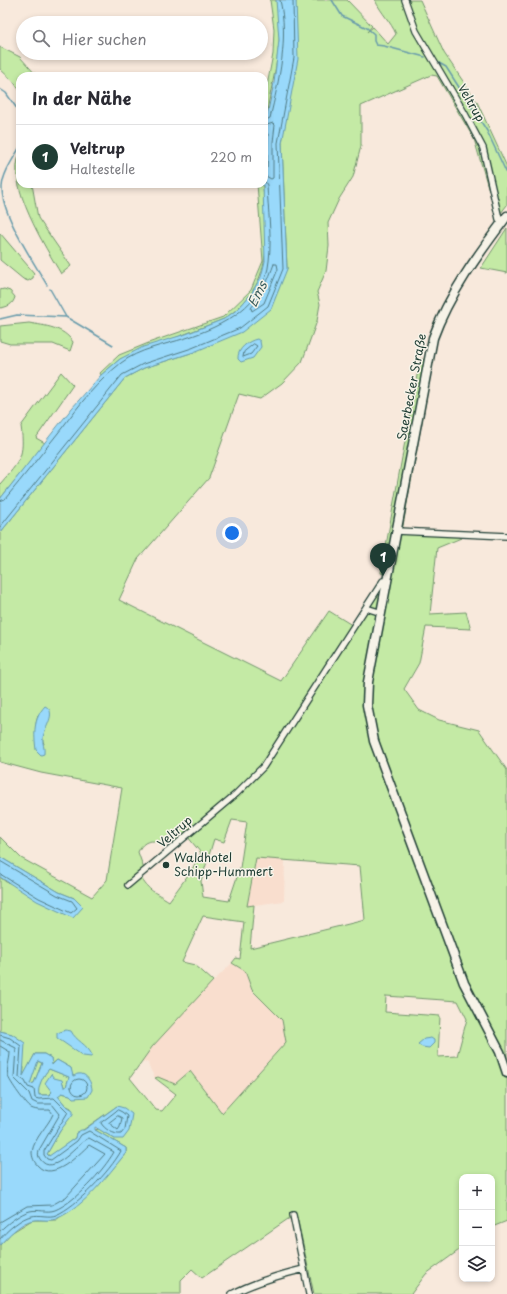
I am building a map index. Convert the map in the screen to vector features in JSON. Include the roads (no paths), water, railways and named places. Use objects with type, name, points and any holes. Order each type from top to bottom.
[{"type":"main road","name":"Saerbecker Straße","points":[[505,219],[454,293],[445,309],[433,338],[367,695],[368,715],[372,735],[464,984],[500,1052],[507,1073]]},
{"type":"street","name":"Veltrup","points":[[405,0],[416,31],[465,114],[483,148],[499,219],[505,219]]},
{"type":"street","points":[[397,531],[507,536]]},
{"type":"street","name":"Veltrup","points":[[128,885],[231,799],[263,767],[383,581],[388,582]]},
{"type":"street","points":[[366,608],[382,613]]},
{"type":"street","points":[[293,1215],[310,1294]]},
{"type":"street","points":[[232,1294],[246,1287],[274,1277],[304,1270]]},
{"type":"water","name":"Ems","points":[[276,0],[296,0],[298,59],[282,143],[287,269],[271,309],[242,332],[194,352],[144,368],[125,378],[0,533],[0,499],[72,408],[101,375],[120,359],[143,347],[186,334],[224,319],[238,309],[251,294],[261,277],[265,261],[263,188],[268,188],[268,111],[274,83],[279,40]]},
{"type":"water","points":[[257,339],[260,341],[261,347],[253,358],[241,362],[238,359],[238,355],[241,349]]},
{"type":"water","points":[[45,706],[49,709],[50,716],[43,738],[44,754],[41,755],[36,750],[35,727],[38,716]]},
{"type":"water","points":[[0,857],[59,892],[74,898],[83,907],[73,918],[37,901],[0,877]]},
{"type":"water","points":[[66,1030],[71,1031],[90,1051],[92,1055],[91,1057],[83,1056],[57,1038],[57,1033]]},
{"type":"water","points":[[0,1031],[12,1034],[25,1043],[23,1076],[35,1054],[44,1054],[51,1058],[52,1065],[57,1060],[71,1068],[73,1076],[78,1074],[84,1075],[90,1082],[92,1090],[88,1097],[73,1098],[70,1095],[62,1093],[58,1096],[65,1105],[73,1110],[73,1114],[60,1131],[47,1154],[49,1156],[75,1138],[76,1133],[84,1130],[117,1106],[124,1108],[132,1114],[129,1131],[123,1139],[115,1139],[95,1127],[95,1130],[126,1148],[126,1153],[87,1198],[78,1206],[55,1219],[34,1220],[25,1223],[15,1230],[0,1245]],"holes":[[[38,1061],[42,1063],[34,1083],[30,1084]],[[49,1069],[69,1077],[66,1087],[64,1087],[62,1080],[54,1078],[51,1074],[45,1083],[52,1092],[49,1095],[39,1095],[41,1082]]]},
{"type":"water","points":[[431,1038],[434,1040],[434,1043],[429,1048],[422,1047],[418,1044],[424,1039]]},
{"type":"waterway","points":[[332,0],[342,16],[367,28],[374,34],[374,41],[376,45],[425,57]]},
{"type":"waterway","points":[[439,63],[446,67],[487,131],[507,174]]},
{"type":"waterway","points":[[0,89],[6,93],[16,107]]},
{"type":"waterway","points":[[16,154],[4,177],[2,187],[3,198],[12,224],[26,251],[47,285]]},
{"type":"waterway","points":[[50,289],[66,317],[113,345]]},
{"type":"waterway","points":[[0,319],[17,315],[66,317]]},
{"type":"place","name":"Veltrup","points":[[383,576]]},
{"type":"place","name":"Waldhotel Schipp-Hummert","points":[[166,865]]}]
